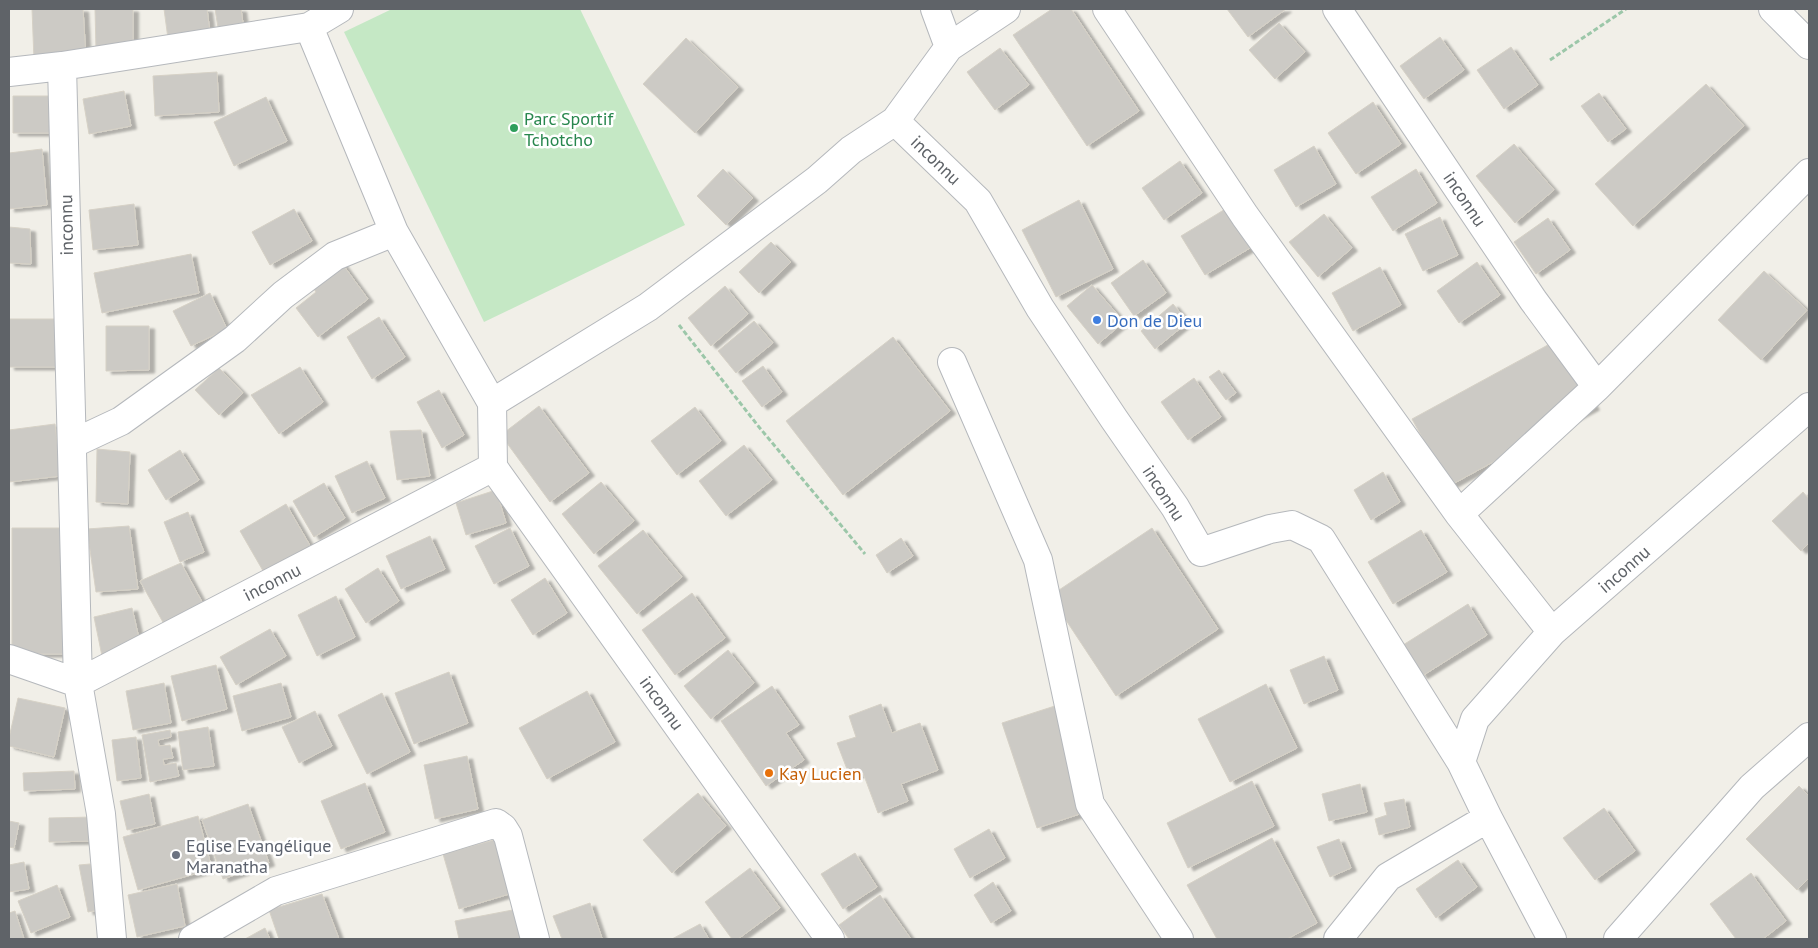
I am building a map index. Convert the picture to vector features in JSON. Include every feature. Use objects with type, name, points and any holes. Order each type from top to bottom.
[{"type":"street","points":[[9,72],[62,66],[309,27],[339,9]]},
{"type":"street","points":[[935,9],[949,47]]},
{"type":"street","name":"inconnu","points":[[492,403],[648,307],[816,180],[851,150],[895,121],[949,47],[1006,9]]},
{"type":"street","points":[[1107,9],[1245,216],[1459,514],[1552,632]]},
{"type":"street","name":"inconnu","points":[[1337,9],[1533,300],[1597,387]]},
{"type":"street","points":[[1774,9],[1807,38]]},
{"type":"street","points":[[309,27],[394,232],[492,403],[493,467]]},
{"type":"street","name":"inconnu","points":[[62,66],[78,683],[101,814],[112,939]]},
{"type":"street","name":"inconnu","points":[[895,121],[978,201],[1040,308],[1175,507],[1201,552],[1270,529],[1292,525],[1321,539],[1461,762],[1488,818],[1552,939]]},
{"type":"street","points":[[1459,514],[1597,387],[1809,173]]},
{"type":"street","points":[[72,444],[121,421],[235,339],[283,295],[335,256],[394,232]]},
{"type":"street","points":[[952,362],[1038,560],[1090,804],[1179,939]]},
{"type":"street","name":"inconnu","points":[[1461,762],[1475,719],[1552,632],[1809,407]]},
{"type":"street","name":"inconnu","points":[[78,683],[493,467],[830,939]]},
{"type":"street","points":[[9,659],[78,683]]},
{"type":"street","points":[[1618,939],[1752,787],[1809,737]]},
{"type":"street","points":[[1338,939],[1388,877],[1488,818]]},
{"type":"street","points":[[193,939],[276,891],[496,823],[503,828],[508,836],[535,939]]},
{"type":"path","points":[[1550,60],[1626,9]]},
{"type":"path","points":[[659,299],[759,427],[866,554]]},
{"type":"green space","name":"Parc Sportif Tchotcho","points":[[392,9],[580,9],[685,225],[484,322],[344,32]]},
{"type":"building","points":[[32,9],[83,9],[86,58],[34,60]]},
{"type":"building","points":[[95,9],[133,9],[133,49],[96,50]]},
{"type":"building","points":[[164,9],[207,9],[211,40],[169,46]]},
{"type":"building","points":[[215,9],[241,9],[245,37],[220,40]]},
{"type":"building","points":[[1052,9],[1071,9],[1139,111],[1087,146],[1013,35]]},
{"type":"building","points":[[1227,9],[1286,9],[1248,37]]},
{"type":"building","points":[[1279,23],[1305,52],[1275,79],[1249,50]]},
{"type":"building","points":[[1440,37],[1464,70],[1424,99],[1400,66]]},
{"type":"building","points":[[686,38],[738,87],[695,133],[643,84]]},
{"type":"building","points":[[1511,47],[1538,85],[1504,109],[1477,70]]},
{"type":"building","points":[[1000,48],[1029,85],[995,110],[967,72]]},
{"type":"building","points":[[217,72],[219,112],[155,116],[153,76]]},
{"type":"building","points":[[1706,84],[1744,126],[1633,226],[1595,184]]},
{"type":"building","points":[[124,91],[131,126],[89,134],[83,99]]},
{"type":"building","points":[[1599,93],[1626,129],[1608,142],[1581,106]]},
{"type":"building","points":[[13,96],[54,96],[53,133],[13,133]]},
{"type":"building","points":[[266,97],[287,141],[234,166],[214,122]]},
{"type":"building","points":[[1373,102],[1401,144],[1356,174],[1328,133]]},
{"type":"building","points":[[1514,144],[1554,190],[1515,223],[1476,176]]},
{"type":"building","points":[[1314,146],[1336,184],[1296,207],[1274,170]]},
{"type":"building","points":[[42,149],[47,205],[9,209],[9,153]]},
{"type":"building","points":[[1180,161],[1202,193],[1164,220],[1142,188]]},
{"type":"building","points":[[723,169],[753,198],[726,225],[697,196]]},
{"type":"building","points":[[1416,169],[1437,203],[1393,231],[1371,197]]},
{"type":"building","points":[[1079,200],[1113,269],[1056,297],[1022,230]]},
{"type":"building","points":[[134,204],[138,245],[93,250],[89,210]]},
{"type":"building","points":[[1227,208],[1250,248],[1205,275],[1181,236]]},
{"type":"building","points":[[294,209],[312,241],[270,265],[252,232]]},
{"type":"building","points":[[1324,214],[1352,248],[1318,277],[1289,242]]},
{"type":"building","points":[[1440,217],[1458,255],[1423,271],[1405,234]]},
{"type":"building","points":[[1548,218],[1570,250],[1536,274],[1514,242]]},
{"type":"building","points":[[9,227],[30,229],[31,264],[9,263]]},
{"type":"building","points":[[771,242],[791,262],[759,293],[739,272]]},
{"type":"building","points":[[191,254],[199,293],[102,313],[94,273]]},
{"type":"building","points":[[1143,260],[1166,293],[1134,316],[1111,283]]},
{"type":"building","points":[[341,262],[368,299],[318,337],[296,308],[316,292],[311,285]]},
{"type":"building","points":[[1477,262],[1500,295],[1459,323],[1437,291]]},
{"type":"building","points":[[1380,267],[1401,305],[1353,331],[1332,293]]},
{"type":"building","points":[[1764,271],[1807,310],[1761,360],[1718,320]]},
{"type":"building","points":[[1092,285],[1124,322],[1098,344],[1067,306]]},
{"type":"building","points":[[725,286],[748,314],[711,346],[688,318]]},
{"type":"building","points":[[210,293],[227,329],[191,346],[173,311]]},
{"type":"building","points":[[1173,304],[1188,322],[1155,349],[1141,331]]},
{"type":"building","points":[[379,317],[405,357],[372,379],[347,337]]},
{"type":"building","points":[[9,319],[59,319],[58,367],[9,367]]},
{"type":"building","points":[[754,321],[773,343],[736,373],[718,351]]},
{"type":"building","points":[[106,326],[149,326],[149,370],[106,371]]},
{"type":"building","points":[[893,337],[950,411],[843,495],[786,421]]},
{"type":"building","points":[[1557,340],[1594,407],[1449,486],[1412,419]]},
{"type":"building","points":[[763,366],[782,392],[762,407],[742,381]]},
{"type":"building","points":[[300,367],[323,402],[279,434],[251,395]]},
{"type":"building","points":[[219,368],[243,393],[219,415],[195,390]]},
{"type":"building","points":[[1219,370],[1236,393],[1226,400],[1209,377]]},
{"type":"building","points":[[1194,378],[1221,417],[1188,440],[1161,402]]},
{"type":"building","points":[[439,390],[464,435],[442,448],[417,402]]},
{"type":"building","points":[[539,406],[589,473],[550,502],[501,435]]},
{"type":"building","points":[[695,407],[721,441],[677,475],[651,441]]},
{"type":"building","points":[[55,424],[61,476],[9,482],[9,430]]},
{"type":"building","points":[[421,430],[430,476],[397,480],[390,431]]},
{"type":"building","points":[[744,445],[772,480],[726,516],[699,481]]},
{"type":"building","points":[[97,449],[130,452],[128,504],[96,502]]},
{"type":"building","points":[[180,450],[199,480],[166,500],[148,470]]},
{"type":"building","points":[[367,461],[385,498],[352,513],[335,476]]},
{"type":"building","points":[[1383,472],[1400,502],[1371,520],[1354,490]]},
{"type":"building","points":[[601,482],[634,521],[594,554],[562,514]]},
{"type":"building","points":[[324,483],[345,518],[314,537],[293,501]]},
{"type":"building","points":[[496,490],[506,523],[466,535],[456,503]]},
{"type":"building","points":[[1803,492],[1809,499],[1809,543],[1801,551],[1772,521]]},
{"type":"building","points":[[286,504],[312,549],[266,576],[240,531]]},
{"type":"building","points":[[188,512],[204,552],[180,562],[164,522]]},
{"type":"building","points":[[129,526],[138,589],[96,592],[87,529]]},
{"type":"building","points":[[12,528],[69,528],[69,654],[12,654]]},
{"type":"building","points":[[510,528],[529,566],[494,584],[475,546]]},
{"type":"building","points":[[1152,528],[1218,629],[1116,696],[1050,596]]},
{"type":"building","points":[[643,530],[682,577],[637,614],[598,566]]},
{"type":"building","points":[[1421,530],[1447,572],[1393,604],[1368,562]]},
{"type":"building","points":[[430,536],[445,569],[401,589],[386,556]]},
{"type":"building","points":[[901,538],[913,556],[887,573],[876,555]]},
{"type":"building","points":[[181,563],[208,613],[169,633],[140,581]]},
{"type":"building","points":[[378,568],[399,601],[366,623],[345,589]]},
{"type":"building","points":[[545,578],[567,613],[533,635],[511,600]]},
{"type":"building","points":[[692,593],[725,638],[675,675],[642,630]]},
{"type":"building","points":[[336,596],[355,637],[317,656],[298,615]]},
{"type":"building","points":[[1468,604],[1487,635],[1422,676],[1403,645]]},
{"type":"building","points":[[132,608],[141,647],[102,656],[94,617]]},
{"type":"building","points":[[270,629],[286,656],[236,685],[220,657]]},
{"type":"building","points":[[728,650],[754,683],[711,719],[684,686]]},
{"type":"building","points":[[1324,656],[1338,690],[1304,704],[1290,670]]},
{"type":"building","points":[[216,665],[227,709],[182,721],[171,676]]},
{"type":"building","points":[[449,672],[468,723],[414,744],[395,693]]},
{"type":"building","points":[[164,683],[171,723],[133,730],[126,691]]},
{"type":"building","points":[[281,683],[291,717],[242,731],[233,696]]},
{"type":"building","points":[[1266,684],[1297,748],[1230,782],[1198,719]]},
{"type":"building","points":[[772,686],[799,725],[786,733],[804,760],[766,786],[721,721]]},
{"type":"building","points":[[587,691],[615,742],[547,779],[519,728]]},
{"type":"building","points":[[382,693],[410,752],[367,774],[338,715]]},
{"type":"building","points":[[18,698],[65,708],[54,757],[9,746]]},
{"type":"building","points":[[881,704],[892,733],[920,723],[938,770],[901,784],[908,801],[878,813],[863,773],[850,777],[837,743],[856,737],[849,716]]},
{"type":"building","points":[[1061,704],[1095,809],[1037,828],[1002,723]]},
{"type":"building","points":[[315,711],[332,746],[299,763],[282,727]]},
{"type":"building","points":[[208,727],[214,766],[183,770],[178,732]]},
{"type":"building","points":[[170,730],[171,737],[158,740],[159,746],[170,745],[173,758],[163,759],[164,765],[176,763],[179,776],[150,782],[142,735]]},
{"type":"building","points":[[136,737],[141,778],[117,781],[112,740]]},
{"type":"building","points":[[467,756],[478,809],[435,819],[424,765]]},
{"type":"building","points":[[74,771],[75,789],[24,791],[23,773]]},
{"type":"building","points":[[1252,781],[1274,826],[1188,868],[1167,823]]},
{"type":"building","points":[[365,783],[385,832],[341,849],[321,801]]},
{"type":"building","points":[[1360,784],[1367,812],[1329,821],[1322,794]]},
{"type":"building","points":[[1799,786],[1809,796],[1809,878],[1797,890],[1746,839]]},
{"type":"building","points":[[698,793],[726,826],[672,873],[643,840]]},
{"type":"building","points":[[149,794],[155,824],[127,830],[120,801]]},
{"type":"building","points":[[1404,799],[1410,827],[1379,835],[1375,819],[1387,815],[1384,803]]},
{"type":"building","points":[[248,804],[269,863],[223,879],[202,820]]},
{"type":"building","points":[[1604,808],[1635,851],[1595,880],[1563,838]]},
{"type":"building","points":[[198,816],[212,869],[138,890],[123,837]]},
{"type":"building","points":[[92,817],[93,841],[49,842],[49,818]]},
{"type":"building","points":[[9,821],[19,823],[14,848],[9,847]]},
{"type":"building","points":[[989,829],[1005,858],[970,878],[954,849]]},
{"type":"building","points":[[501,838],[516,892],[459,909],[443,854]]},
{"type":"building","points":[[1272,838],[1317,923],[1287,939],[1217,939],[1187,885]]},
{"type":"building","points":[[1339,839],[1351,868],[1330,877],[1317,847]]},
{"type":"building","points":[[855,853],[877,887],[843,909],[821,874]]},
{"type":"building","points":[[1458,860],[1477,887],[1436,918],[1416,889]]},
{"type":"building","points":[[24,862],[29,889],[9,892],[9,865]]},
{"type":"building","points":[[90,864],[99,910],[88,912],[79,865]]},
{"type":"building","points":[[750,868],[780,908],[738,939],[732,939],[705,902]]},
{"type":"building","points":[[1751,873],[1786,921],[1763,939],[1736,939],[1710,904]]},
{"type":"building","points":[[993,882],[1011,911],[991,923],[974,895]]},
{"type":"building","points":[[177,884],[185,926],[137,937],[128,895]]},
{"type":"building","points":[[57,885],[70,917],[31,933],[18,901]]},
{"type":"building","points":[[322,894],[339,939],[279,939],[269,910]]},
{"type":"building","points":[[880,895],[911,939],[849,939],[839,925]]},
{"type":"building","points":[[590,903],[602,938],[562,939],[553,916]]},
{"type":"building","points":[[523,908],[528,939],[459,939],[455,921]]},
{"type":"building","points":[[15,911],[24,939],[9,939],[9,913]]},
{"type":"building","points":[[700,924],[709,939],[672,939]]},
{"type":"building","points":[[265,928],[270,939],[245,939]]},
{"type":"place","name":"Parc Sportif Tchotcho","points":[[514,128]]},
{"type":"place","name":"Don de Dieu","points":[[1097,320]]},
{"type":"place","name":"Kay Lucien","points":[[769,773]]},
{"type":"place","name":"Eglise Evangélique Maranatha","points":[[176,855]]}]
